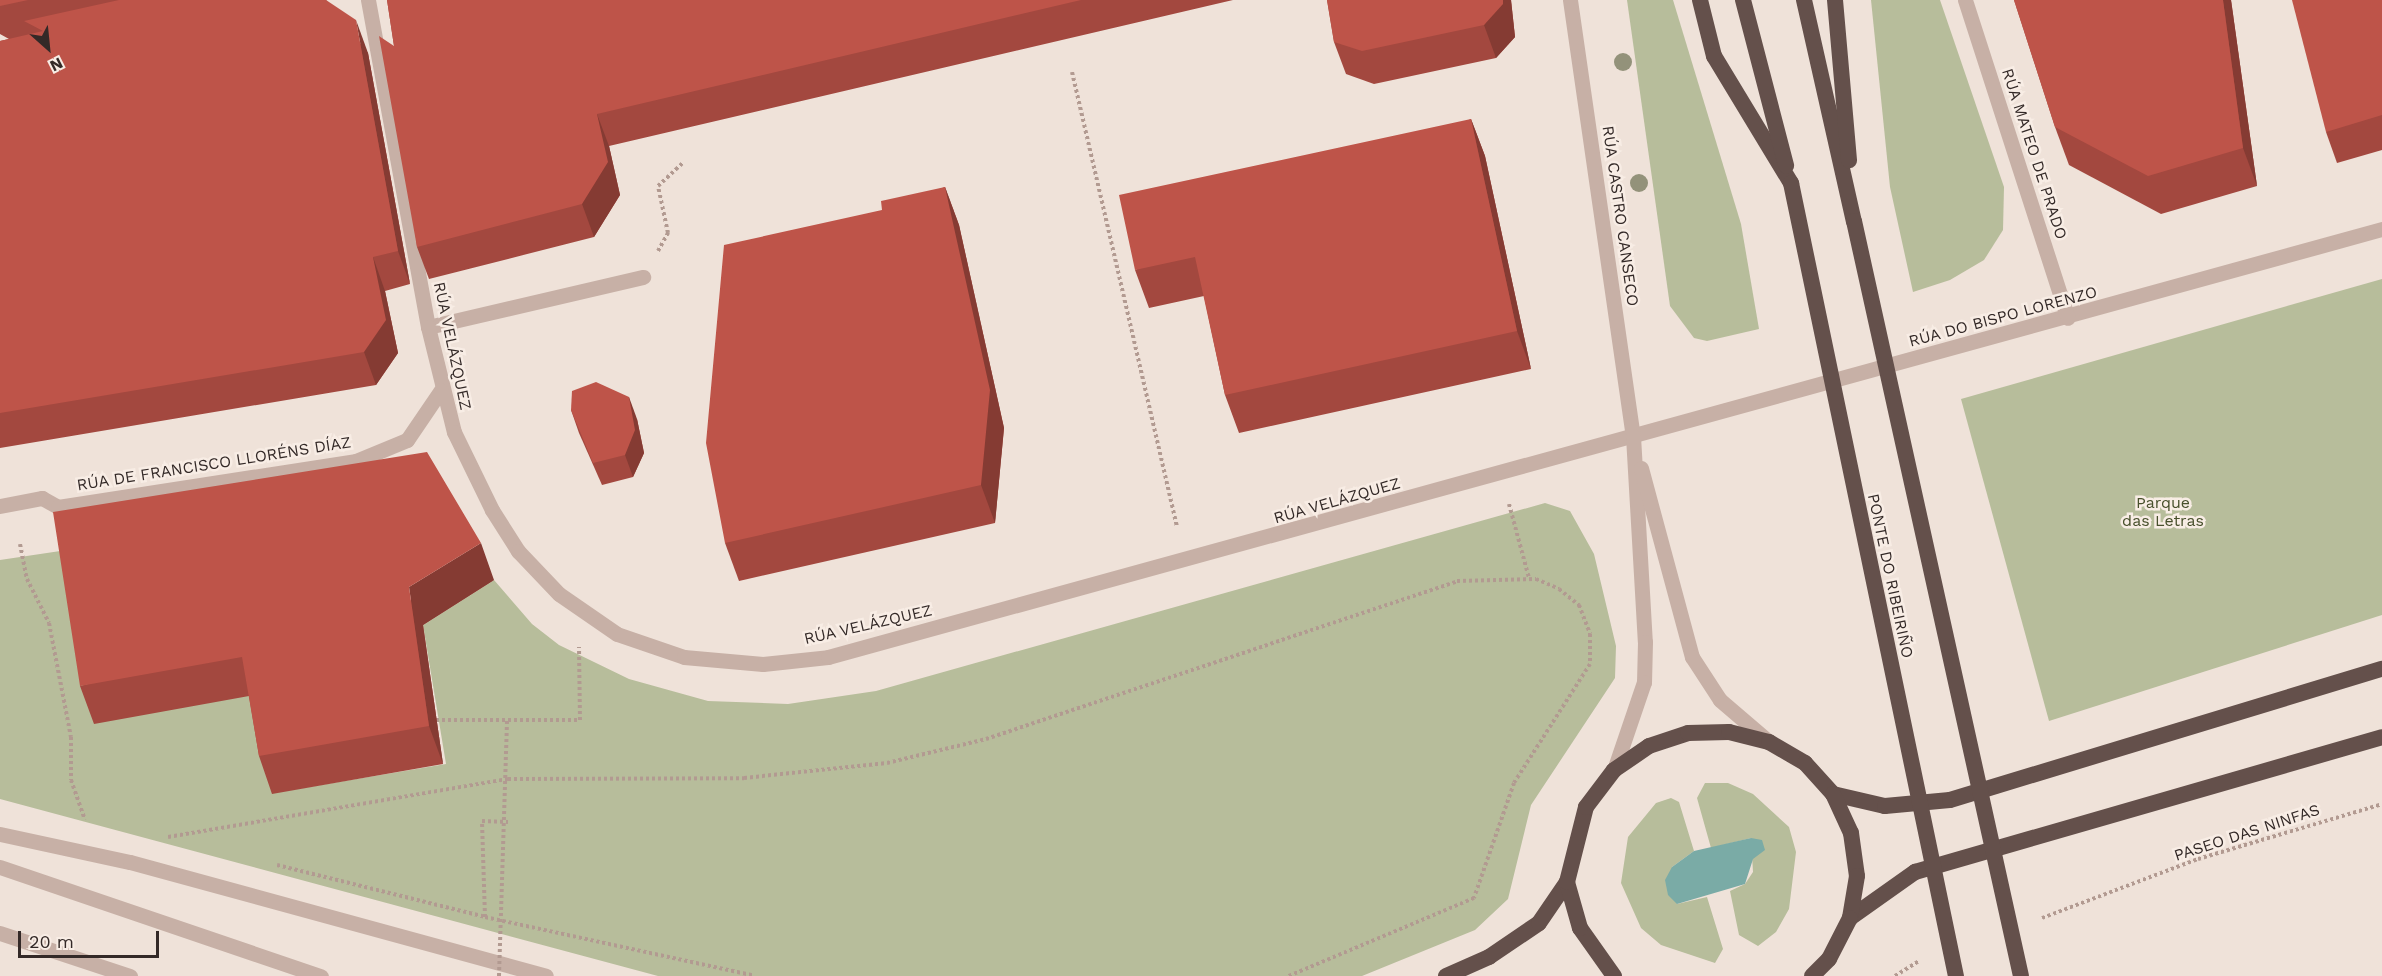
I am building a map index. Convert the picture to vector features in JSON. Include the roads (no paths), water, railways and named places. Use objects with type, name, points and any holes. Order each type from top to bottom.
[{"type":"highway","points":[[1700,0],[1714,56],[1791,183]]},
{"type":"highway","name":"PONTE DO RIBEIRIÑO","points":[[1743,0],[1791,183],[1956,976]]},
{"type":"highway","points":[[1804,0],[2021,976]]},
{"type":"highway","points":[[1835,0],[1854,221]]},
{"type":"highway","points":[[1833,794],[1885,806],[1950,800],[2382,669]]},
{"type":"highway","points":[[1446,976],[1489,957],[1539,923],[1567,882],[1586,807],[1614,770],[1649,746],[1688,733],[1729,732],[1769,742],[1804,763],[1833,794],[1851,833],[1857,876],[1850,918],[1829,959],[1812,976]]},
{"type":"highway","points":[[1850,918],[1915,872],[2382,737]]},
{"type":"highway","points":[[1567,882],[1580,928],[1614,976]]},
{"type":"street","name":"RÚA VELÁZQUEZ","points":[[369,0],[428,327],[441,390],[454,432],[518,550],[579,613],[617,634],[684,657],[763,664],[828,657],[1185,563],[1633,436]]},
{"type":"street","name":"RÚA CASTRO CANSECO","points":[[1570,0],[1633,436],[1644,682],[1614,770]]},
{"type":"street","name":"RÚA MATEO DE PRADO","points":[[1965,0],[2068,318]]},
{"type":"street","name":"RÚA DO BISPO LORENZO","points":[[1633,436],[2068,318],[2382,229]]},
{"type":"street","points":[[428,327],[643,277]]},
{"type":"street","name":"RÚA DE FRANCISCO LLORÉNS DÍAZ","points":[[0,506],[42,498],[58,507],[356,461],[406,440],[441,390]]},
{"type":"street","name":"RÚA CASTRO CANSECO","points":[[1633,436],[1692,657],[1720,700],[1769,742]]},
{"type":"street","points":[[0,834],[130,862],[546,976]]},
{"type":"street","points":[[0,867],[321,976]]},
{"type":"street","points":[[0,933],[130,976]]},
{"type":"water","points":[[1751,838],[1762,840],[1765,850],[1753,859],[1745,884],[1677,904],[1668,895],[1665,880],[1672,867],[1694,851]]},
{"type":"park label","name":"Parque das Letras","points":[[2163,512]]}]
